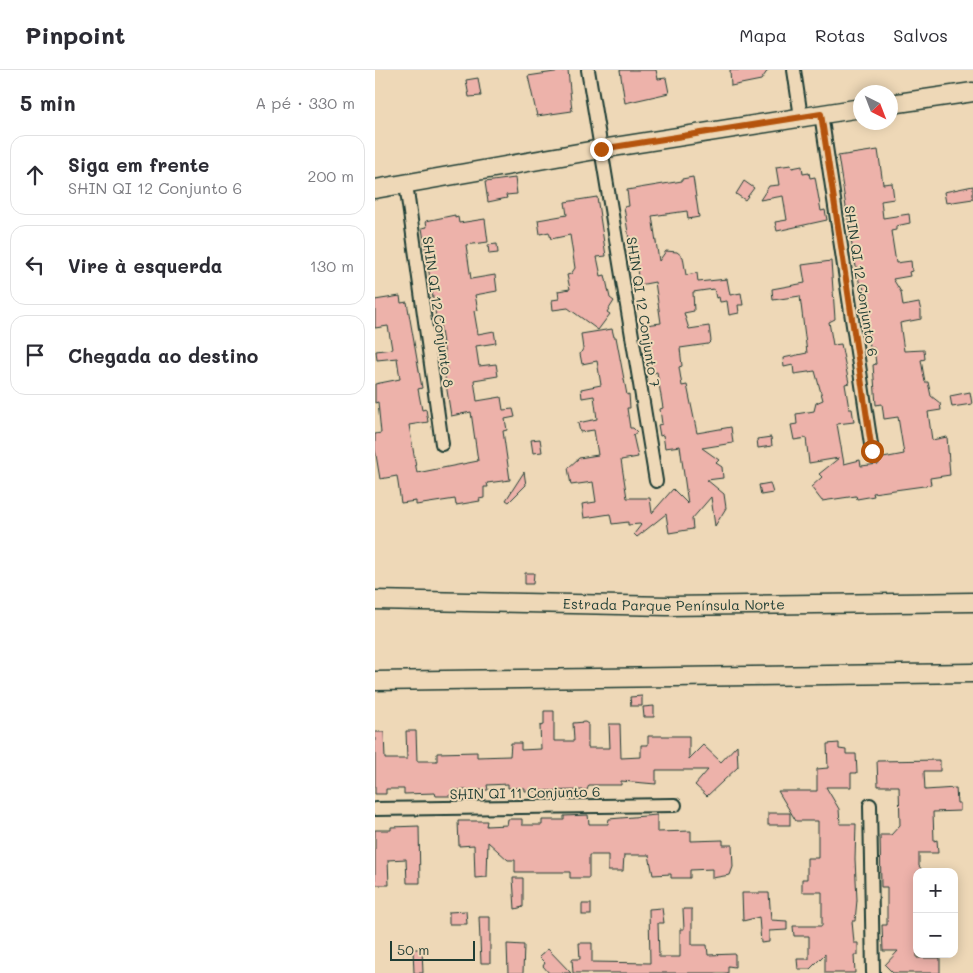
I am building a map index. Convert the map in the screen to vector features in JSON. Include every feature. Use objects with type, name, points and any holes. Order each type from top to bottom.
[{"type":"main road","points":[[898,103],[973,92]]},
{"type":"main road","points":[[375,189],[601,149],[853,109]]},
{"type":"main road","name":"Estrada Parque Península Norte","points":[[375,600],[667,606],[973,602]]},
{"type":"main road","points":[[375,681],[973,672]]},
{"type":"street","name":"SHIN QI 12 Conjunto 7","points":[[588,70],[656,481]]},
{"type":"street","points":[[794,70],[801,117]]},
{"type":"street","name":"SHIN QI 12 Conjunto 6","points":[[821,114],[872,451]]},
{"type":"street","name":"SHIN QI 12 Conjunto 8","points":[[406,184],[419,293],[442,444]]},
{"type":"street","name":"SHIN QI 11 Conjunto 6","points":[[375,810],[675,805]]},
{"type":"street","points":[[871,805],[873,973]]},
{"type":"building","points":[[568,70],[572,111],[537,116],[528,76]]},
{"type":"building","points":[[620,70],[656,70],[658,79],[666,78],[669,93],[625,103]]},
{"type":"building","points":[[730,70],[768,70],[761,80],[731,86]]},
{"type":"building","points":[[478,78],[481,96],[469,97],[466,80]]},
{"type":"building","points":[[878,150],[883,184],[892,183],[894,199],[881,201],[883,218],[909,214],[910,223],[896,226],[896,230],[891,231],[896,263],[911,261],[912,271],[909,272],[910,276],[893,279],[901,292],[903,306],[919,303],[921,311],[921,319],[900,323],[904,351],[924,350],[925,359],[921,360],[925,382],[928,382],[931,396],[940,403],[941,410],[928,412],[932,440],[947,437],[950,475],[930,478],[931,485],[873,493],[874,496],[857,499],[856,496],[822,501],[811,487],[822,477],[819,474],[839,458],[809,463],[806,438],[794,440],[791,425],[797,424],[796,414],[814,411],[816,403],[823,400],[815,371],[794,374],[793,365],[784,367],[783,358],[807,353],[800,296],[773,300],[772,289],[805,283],[802,265],[831,261],[835,319],[829,322],[833,345],[841,344],[849,383],[845,384],[849,409],[852,409],[854,422],[837,424],[844,464],[860,460],[861,466],[879,464],[878,459],[904,454],[898,417],[884,419],[882,404],[876,405],[873,365],[876,364],[874,348],[870,348],[865,296],[863,286],[860,286],[853,252],[838,156]]},
{"type":"building","points":[[791,165],[792,168],[802,166],[803,174],[809,173],[810,178],[815,177],[821,211],[825,210],[827,220],[777,231],[775,222],[787,220],[783,196],[760,200],[769,186],[779,185],[776,167]]},
{"type":"building","points":[[693,177],[699,217],[688,219],[687,211],[652,216],[659,261],[666,251],[677,252],[683,257],[686,275],[697,273],[698,282],[727,279],[730,295],[741,293],[743,305],[738,305],[739,313],[729,315],[727,301],[720,302],[719,297],[716,298],[714,289],[693,292],[694,311],[684,313],[689,329],[709,326],[711,341],[708,344],[680,348],[682,366],[679,367],[682,386],[687,385],[697,433],[731,427],[733,443],[702,448],[719,460],[716,463],[722,467],[723,478],[707,480],[724,494],[726,508],[715,526],[711,497],[692,519],[693,529],[669,533],[666,514],[637,537],[634,534],[640,524],[628,525],[628,522],[612,524],[610,514],[584,518],[582,504],[596,502],[593,482],[571,485],[568,468],[579,458],[598,455],[594,430],[580,432],[578,423],[597,419],[594,396],[582,398],[581,389],[601,385],[597,361],[582,364],[580,354],[583,349],[581,334],[612,329],[614,337],[616,337],[627,395],[629,394],[630,408],[627,408],[630,428],[637,432],[633,435],[638,457],[621,460],[627,498],[650,498],[652,513],[673,489],[688,504],[680,446],[665,448],[663,435],[660,436],[658,425],[662,424],[660,409],[663,408],[657,372],[653,373],[650,353],[647,354],[644,334],[647,333],[646,325],[661,323],[655,282],[639,285],[635,251],[631,252],[624,207],[629,206],[627,190],[682,181],[682,179]]},
{"type":"building","points":[[515,178],[517,194],[506,195],[507,198],[488,202],[485,182]]},
{"type":"building","points":[[744,181],[754,188],[745,200],[736,194]]},
{"type":"building","points":[[973,186],[973,199],[946,203],[944,192]]},
{"type":"building","points":[[597,197],[606,256],[597,257],[601,276],[605,275],[610,298],[614,301],[607,312],[610,314],[598,330],[568,308],[553,310],[552,300],[559,299],[558,291],[570,289],[567,275],[571,274],[575,268],[570,235],[551,239],[549,232],[540,234],[538,220],[567,215],[565,202]]},
{"type":"building","points":[[455,215],[455,218],[458,217],[459,223],[485,219],[488,242],[466,245],[471,279],[495,275],[497,291],[475,295],[478,310],[474,311],[478,334],[494,331],[496,343],[476,346],[479,366],[496,364],[498,376],[474,380],[477,401],[501,397],[503,410],[513,409],[515,417],[505,419],[507,430],[503,431],[510,480],[487,483],[488,487],[484,487],[484,498],[479,499],[480,501],[456,505],[455,499],[416,505],[416,501],[401,503],[397,476],[380,479],[375,449],[375,434],[381,433],[378,402],[375,403],[375,384],[400,379],[397,358],[377,360],[376,351],[392,349],[388,326],[375,328],[375,300],[400,296],[401,303],[407,302],[422,388],[418,389],[422,410],[426,409],[428,422],[409,425],[417,473],[478,461],[471,412],[451,416],[444,371],[447,370],[439,317],[436,317],[422,228],[427,227],[426,221]]},
{"type":"building","points":[[497,244],[498,253],[489,254],[488,245]]},
{"type":"building","points":[[970,392],[972,404],[952,407],[950,396]]},
{"type":"building","points":[[771,437],[772,446],[758,448],[757,439]]},
{"type":"building","points":[[540,439],[542,452],[533,453],[531,440]]},
{"type":"building","points":[[524,472],[526,485],[509,502],[506,500]]},
{"type":"building","points":[[770,483],[773,493],[761,495],[759,485]]},
{"type":"building","points":[[525,573],[534,573],[533,584],[525,584]]},
{"type":"building","points":[[642,696],[642,706],[631,706],[630,697]]},
{"type":"building","points":[[654,706],[654,717],[644,717],[643,707]]},
{"type":"building","points":[[544,711],[554,711],[554,741],[574,741],[573,723],[585,722],[588,724],[588,748],[610,748],[609,724],[620,724],[621,758],[641,757],[641,745],[648,745],[648,736],[689,736],[689,759],[703,745],[721,762],[737,745],[738,767],[707,796],[695,785],[708,770],[656,770],[656,784],[621,781],[621,785],[589,785],[587,790],[525,791],[525,788],[508,788],[508,784],[487,785],[488,790],[452,790],[451,796],[436,796],[435,793],[404,794],[404,789],[386,789],[386,794],[375,794],[375,732],[384,732],[385,759],[407,759],[406,731],[416,731],[417,761],[437,761],[437,753],[477,752],[477,757],[510,756],[511,743],[521,743],[521,750],[541,749],[540,726],[544,725]]},
{"type":"building","points":[[839,743],[839,749],[846,750],[846,754],[856,754],[857,773],[851,773],[851,787],[826,787],[839,809],[840,824],[856,824],[857,900],[855,921],[852,921],[854,943],[858,943],[858,955],[854,955],[855,973],[825,973],[825,954],[810,969],[798,969],[797,959],[809,959],[809,936],[794,936],[793,926],[822,926],[822,892],[802,892],[802,879],[807,879],[807,858],[818,858],[818,821],[796,821],[778,791],[817,791],[817,769],[828,768],[827,744]]},
{"type":"building","points":[[940,760],[940,771],[924,771],[925,790],[956,788],[957,803],[960,803],[960,811],[933,812],[934,841],[937,840],[938,853],[919,853],[920,868],[913,868],[913,958],[940,958],[940,973],[893,973],[885,965],[898,951],[883,951],[882,925],[887,925],[887,887],[881,887],[880,835],[891,835],[900,825],[899,786],[878,786],[877,761]]},
{"type":"building","points":[[768,813],[790,813],[790,825],[768,825]]},
{"type":"building","points":[[588,815],[589,824],[608,824],[609,819],[657,815],[657,832],[691,831],[691,841],[723,840],[723,845],[732,845],[733,867],[730,875],[712,878],[712,869],[690,870],[690,878],[671,878],[671,874],[653,875],[649,855],[624,855],[623,871],[608,871],[608,855],[589,855],[589,878],[570,878],[570,872],[515,872],[515,860],[508,860],[488,842],[487,877],[475,878],[474,845],[459,846],[458,821],[487,821],[486,826],[507,825],[508,819],[522,819],[522,825],[542,825],[542,820],[564,820],[564,816]]},
{"type":"building","points":[[419,826],[420,883],[407,883],[406,859],[388,860],[389,885],[375,885],[375,830],[391,830],[391,827]]},
{"type":"building","points":[[513,878],[523,878],[523,907],[515,909]]},
{"type":"building","points":[[742,893],[769,893],[771,920],[787,921],[787,930],[769,931],[769,942],[761,943],[759,917],[743,921]]},
{"type":"building","points":[[582,904],[591,904],[591,915],[582,915]]},
{"type":"building","points":[[662,908],[664,923],[658,923],[659,957],[680,957],[680,929],[684,929],[683,909],[692,909],[692,945],[707,945],[708,955],[735,954],[735,967],[728,966],[728,973],[573,973],[572,959],[580,959],[579,943],[592,943],[592,962],[650,963],[649,909]]},
{"type":"building","points":[[466,911],[467,924],[449,924],[449,912]]},
{"type":"building","points":[[479,917],[490,917],[490,963],[481,963]]},
{"type":"building","points":[[507,944],[524,945],[523,973],[508,973]]},
{"type":"building","points":[[413,949],[422,949],[423,973],[414,973]]},
{"type":"building","points":[[548,949],[571,973],[549,973],[543,966],[545,963],[539,957]]},
{"type":"route","points":[[601,149],[821,114],[872,451]]}]
